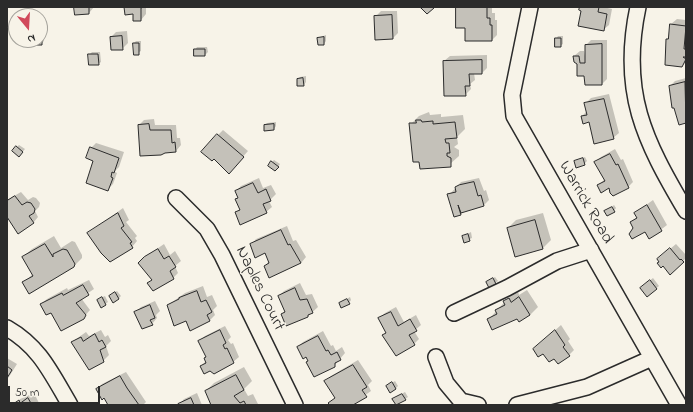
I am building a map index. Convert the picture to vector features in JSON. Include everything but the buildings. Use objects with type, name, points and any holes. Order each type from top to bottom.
[{"type":"street","name":"Warrick Road","points":[[530,7],[512,95],[514,116],[679,405]]},
{"type":"street","points":[[638,7],[631,59],[638,110],[647,140],[686,211]]},
{"type":"street","name":"Naples Court","points":[[176,198],[207,229],[222,255],[295,405]]},
{"type":"street","points":[[454,313],[507,288],[557,261],[591,250]]},
{"type":"street","points":[[7,328],[28,343],[42,357],[70,405]]},
{"type":"street","points":[[436,357],[446,383],[461,401],[478,405]]},
{"type":"street","points":[[517,405],[587,387],[652,358]]}]
